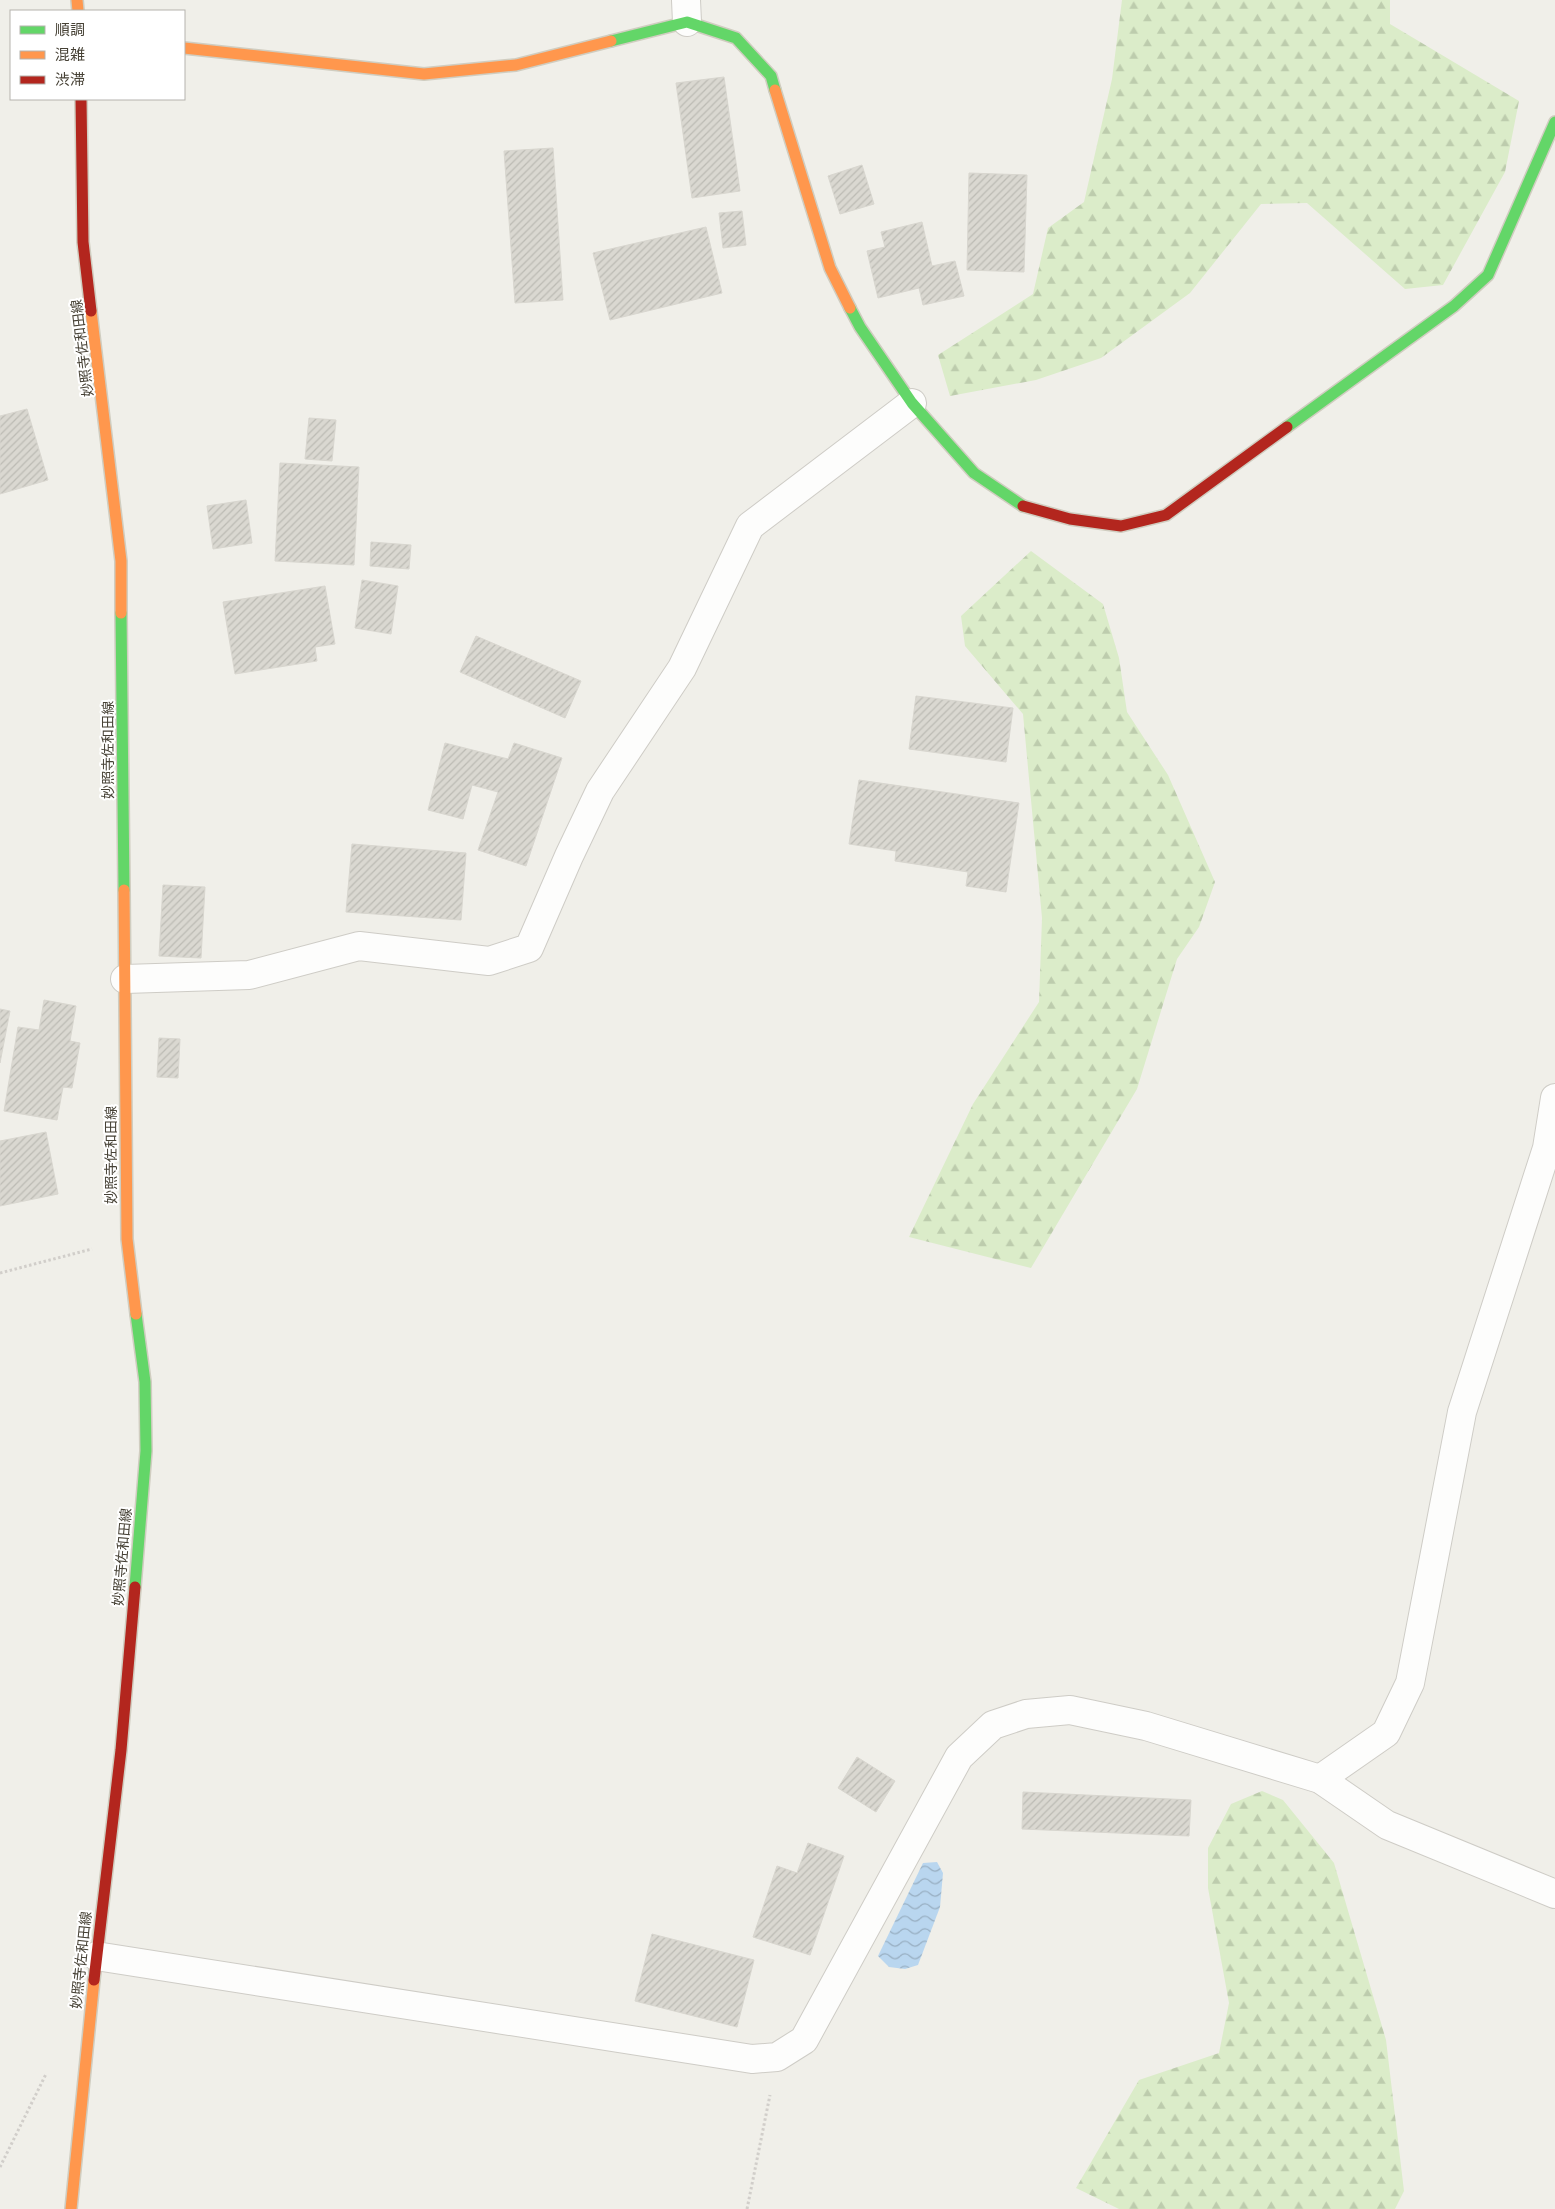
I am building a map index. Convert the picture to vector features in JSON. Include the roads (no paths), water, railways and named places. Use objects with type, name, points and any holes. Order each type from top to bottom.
[{"type":"main road","points":[[185,48],[424,74],[516,65],[686,11],[736,38],[772,76],[830,268],[860,327],[912,403],[974,472],[1023,506],[1070,520],[1121,526],[1166,514],[1454,306],[1488,275],[1555,122]]},
{"type":"main road","name":"妙照寺佐和田線","points":[[71,2209],[96,1956],[121,1750],[146,1451],[145,1382],[127,1239],[121,562],[83,242],[81,100]]},
{"type":"street","points":[[125,979],[249,975],[359,946],[490,961],[529,948],[600,790],[682,668],[750,526],[912,403]]},
{"type":"street","points":[[1320,1780],[1386,1733],[1410,1682],[1462,1412],[1547,1148],[1555,1098]]},
{"type":"street","points":[[96,1956],[752,2059],[777,2058],[804,2040],[959,1757],[993,1725],[1026,1714],[1070,1710],[1146,1726],[1320,1780],[1387,1825],[1555,1894]]},
{"type":"water","points":[[937,1862],[943,1873],[940,1907],[918,1965],[905,1969],[889,1967],[878,1956],[923,1863]]}]
